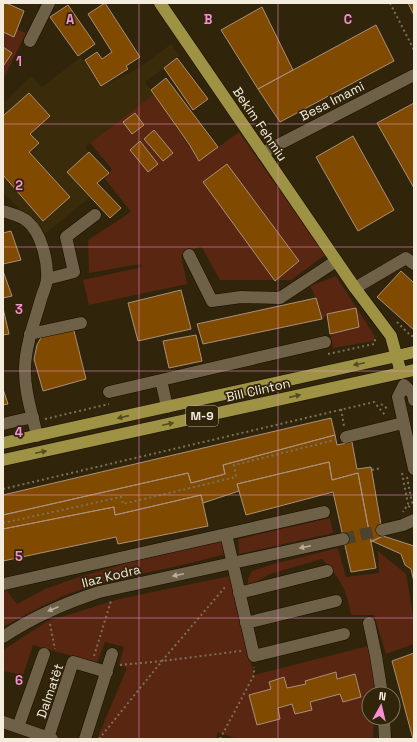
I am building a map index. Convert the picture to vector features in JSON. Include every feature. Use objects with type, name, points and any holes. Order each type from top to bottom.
[{"type":"main road","name":"Bekim Fehmiu","points":[[160,3],[336,261],[391,336],[397,356]]},
{"type":"main road","name":"M-9","points":[[397,356],[414,352]]},
{"type":"main road","points":[[397,356],[402,373]]},
{"type":"main road","name":"Bill Clinton","points":[[3,443],[397,356]]},
{"type":"main road","name":"M-9","points":[[402,373],[414,370]]},
{"type":"main road","name":"Bill Clinton","points":[[3,460],[402,373]]},
{"type":"street","points":[[30,41],[49,3]]},
{"type":"street","name":"Besa Imami","points":[[263,154],[268,150],[414,75]]},
{"type":"street","points":[[3,211],[18,215],[27,221],[35,230],[43,249],[47,278],[30,334],[25,367],[26,386],[37,436]]},
{"type":"street","points":[[47,278],[74,272],[66,237],[95,215]]},
{"type":"street","points":[[189,255],[212,301],[241,297],[280,298],[336,261]]},
{"type":"street","points":[[355,288],[406,258],[414,264]]},
{"type":"street","points":[[30,334],[82,323]]},
{"type":"street","points":[[109,392],[324,342]]},
{"type":"street","points":[[402,373],[404,385],[413,394],[414,400]]},
{"type":"street","points":[[161,380],[167,407]]},
{"type":"street","points":[[404,385],[398,396],[397,425],[410,472]]},
{"type":"street","points":[[3,424],[33,417]]},
{"type":"street","points":[[341,438],[397,425]]},
{"type":"street","name":"Ilaz Kodra","points":[[4,584],[324,512]]},
{"type":"street","points":[[382,530],[403,525],[414,520]]},
{"type":"street","points":[[226,534],[253,653],[344,634]]},
{"type":"street","name":"Ilaz Kodra","points":[[3,637],[24,623],[77,599],[116,589],[233,567],[344,539]]},
{"type":"street","points":[[239,593],[327,571]]},
{"type":"street","points":[[246,623],[336,601]]},
{"type":"street","points":[[369,623],[381,686]]},
{"type":"street","name":"Dalmatët","points":[[18,727],[44,654]]},
{"type":"street","points":[[85,739],[112,654]]},
{"type":"street","name":"Dalmatët","points":[[3,722],[50,738],[73,662],[108,670]]},
{"type":"street","points":[[384,726],[385,739]]},
{"type":"path","points":[[390,3],[414,50]]},
{"type":"path","points":[[363,347],[374,344],[376,339]]},
{"type":"path","points":[[3,489],[374,402],[397,425]]},
{"type":"path","points":[[381,404],[391,411],[397,425]]},
{"type":"path","points":[[3,523],[121,497],[122,504],[236,477],[234,465],[341,438],[341,409]]},
{"type":"path","points":[[372,470],[381,468]]},
{"type":"path","points":[[402,473],[408,504],[403,514],[412,503],[410,472]]},
{"type":"path","points":[[100,739],[162,661],[231,580],[233,567]]},
{"type":"path","points":[[90,667],[116,589]]},
{"type":"path","points":[[48,611],[55,650]]},
{"type":"path","points":[[108,670],[162,661],[253,653],[254,675],[220,739]]},
{"type":"shaded area","points":[[17,29],[26,33],[3,80],[3,32],[14,37]]},
{"type":"shaded area","points":[[171,44],[179,56],[145,82],[154,94],[85,147],[89,152],[67,171],[90,197],[45,234],[3,193],[3,104],[31,76],[42,87],[81,57],[102,86],[139,68]]},
{"type":"shaded area","points":[[154,94],[199,161],[239,132],[325,255],[291,280],[220,280],[201,246],[181,255],[187,284],[89,305],[83,280],[142,267],[140,264],[89,273],[88,240],[131,212],[105,179],[112,169],[90,143]]},
{"type":"shaded area","points":[[336,276],[374,335],[374,341],[333,348],[327,315],[322,319],[316,298],[310,286]]},
{"type":"shaded area","points":[[330,518],[333,533],[239,554],[238,539]]},
{"type":"shaded area","points":[[222,541],[225,554],[109,581],[71,593],[54,600],[3,627],[3,586],[17,604],[45,589],[79,577],[127,563]]},
{"type":"shaded area","points":[[338,548],[346,577],[379,573],[378,551],[406,574],[414,620],[414,644],[386,654],[374,615],[351,615],[342,585],[334,572],[322,559],[270,574],[253,584],[248,584],[248,579],[252,571],[277,563]]},
{"type":"shaded area","points":[[230,576],[254,675],[372,645],[375,686],[361,686],[361,726],[374,726],[373,739],[237,739],[218,732],[216,739],[97,739],[127,668],[119,665],[124,647],[105,642],[97,663],[33,645],[23,675],[3,671],[3,650],[48,621],[119,599]]},
{"type":"building","points":[[3,3],[24,11],[14,37],[3,32]]},
{"type":"building","points":[[105,3],[140,57],[126,66],[128,69],[101,86],[85,60],[97,52],[102,59],[112,52],[88,14]]},
{"type":"building","points":[[408,3],[414,3],[414,15]]},
{"type":"building","points":[[68,5],[95,44],[78,56],[50,17]]},
{"type":"building","points":[[262,7],[293,70],[258,89],[221,30]]},
{"type":"building","points":[[376,25],[394,61],[280,122],[258,89]]},
{"type":"building","points":[[3,47],[12,53],[4,65],[3,64]]},
{"type":"building","points":[[177,58],[208,99],[193,110],[164,68]]},
{"type":"building","points":[[166,78],[218,147],[199,161],[189,144],[151,90]]},
{"type":"building","points":[[29,93],[50,116],[30,134],[39,143],[29,152],[70,197],[43,221],[3,175],[3,116]]},
{"type":"building","points":[[414,103],[414,188],[377,123]]},
{"type":"building","points":[[135,113],[144,125],[132,134],[123,122]]},
{"type":"building","points":[[154,130],[173,153],[163,161],[144,139]]},
{"type":"building","points":[[353,136],[394,210],[358,231],[316,157]]},
{"type":"building","points":[[140,141],[158,164],[148,172],[130,150]]},
{"type":"building","points":[[89,152],[109,173],[97,183],[121,208],[110,218],[67,172]]},
{"type":"building","points":[[227,164],[299,261],[275,281],[203,182]]},
{"type":"building","points":[[11,231],[21,260],[3,264],[3,233]]},
{"type":"building","points":[[3,271],[12,296],[3,298]]},
{"type":"building","points":[[401,271],[414,283],[414,330],[377,297]]},
{"type":"building","points":[[181,290],[191,329],[138,341],[128,303]]},
{"type":"building","points":[[316,298],[322,319],[203,344],[197,324]]},
{"type":"building","points":[[3,308],[9,334],[3,335]]},
{"type":"building","points":[[356,308],[359,327],[330,334],[327,314]]},
{"type":"building","points":[[73,327],[86,379],[43,391],[34,359],[37,345],[44,332]]},
{"type":"building","points":[[196,335],[202,361],[169,368],[163,341]]},
{"type":"building","points":[[3,389],[8,404],[3,405]]},
{"type":"building","points":[[331,418],[335,435],[223,465],[225,474],[191,483],[188,473],[3,515],[3,495]]},
{"type":"building","points":[[335,435],[337,445],[352,442],[357,469],[371,467],[383,536],[371,542],[358,473],[332,480],[329,462],[237,484],[239,491],[203,503],[201,495],[115,515],[114,507],[3,529],[3,515],[188,473],[191,483],[225,474],[223,465]]},
{"type":"building","points":[[329,462],[332,480],[358,473],[376,568],[351,572],[333,492],[246,515],[237,484]]},
{"type":"building","points":[[201,495],[208,526],[118,544],[116,537],[3,561],[3,529],[114,507],[115,515]]},
{"type":"building","points":[[383,536],[414,546],[414,582],[411,569],[405,565],[401,554],[372,541]]},
{"type":"building","points":[[414,653],[414,739],[401,694],[401,686],[399,686],[392,661]]},
{"type":"building","points":[[336,672],[337,679],[355,674],[361,697],[343,702],[340,694],[310,702],[312,710],[295,714],[292,704],[278,708],[280,719],[257,725],[249,695],[271,689],[269,682],[284,677],[287,688],[306,684],[305,681]]},
{"type":"tunnel","points":[[343,539],[382,530]]}]
